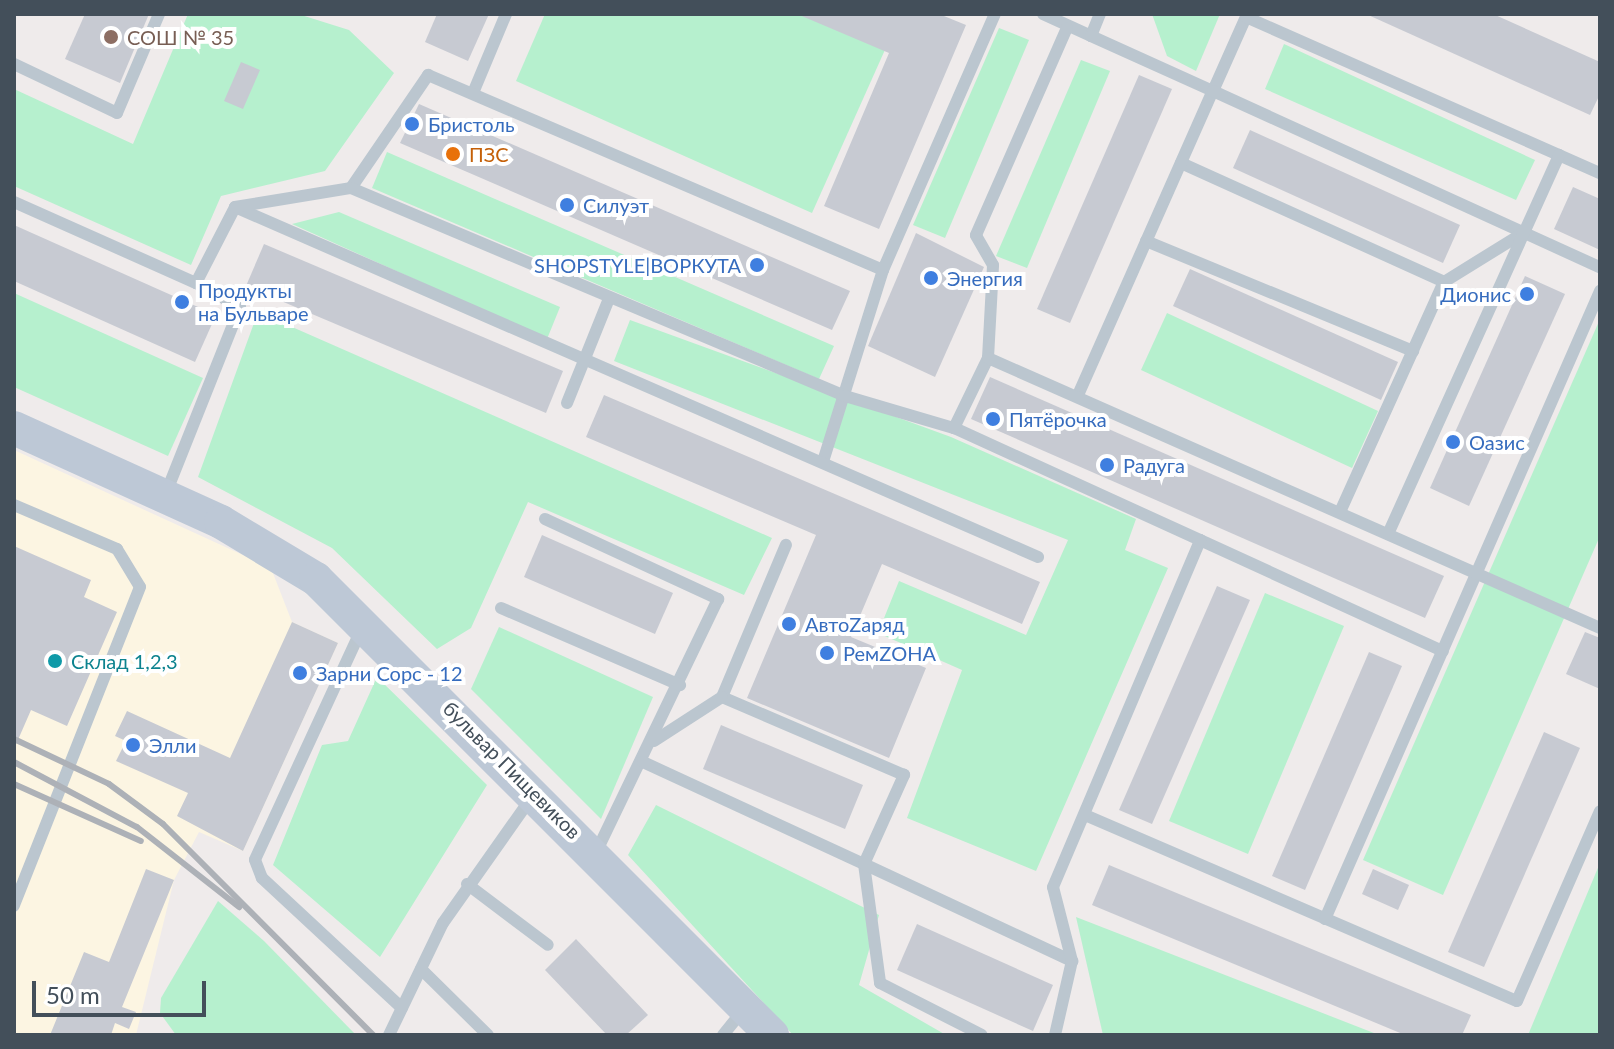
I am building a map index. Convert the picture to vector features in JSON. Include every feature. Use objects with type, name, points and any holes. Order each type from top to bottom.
[{"type":"main road","name":"бульвар Пищевиков","points":[[14,428],[271,548],[365,621],[772,1035]]},
{"type":"lane","points":[[14,64],[117,113],[159,14]]},
{"type":"lane","points":[[473,93],[506,14]]},
{"type":"lane","points":[[823,461],[883,270],[995,14]]},
{"type":"lane","points":[[1091,36],[1100,14]]},
{"type":"lane","points":[[1039,15],[1600,267]]},
{"type":"lane","points":[[1078,395],[1246,17],[1600,173]]},
{"type":"lane","points":[[954,428],[988,358],[993,265],[976,235],[1067,28]]},
{"type":"lane","points":[[351,188],[428,75],[883,270]]},
{"type":"lane","points":[[1388,534],[1559,155]]},
{"type":"lane","points":[[1181,163],[1444,282]]},
{"type":"lane","points":[[235,207],[351,188],[608,301],[845,396],[954,428],[1443,651]]},
{"type":"lane","points":[[14,202],[196,283],[240,307],[164,496]]},
{"type":"lane","points":[[196,283],[235,207]]},
{"type":"lane","points":[[235,207],[583,364],[823,461],[1038,557]]},
{"type":"lane","points":[[1340,512],[1444,282],[1523,233]]},
{"type":"lane","points":[[1146,241],[1413,351]]},
{"type":"lane","points":[[1325,919],[1600,291]]},
{"type":"lane","points":[[567,403],[608,301]]},
{"type":"lane","points":[[988,358],[1078,395],[1600,628]]},
{"type":"lane","points":[[14,505],[117,549],[140,587],[14,906]]},
{"type":"lane","points":[[545,519],[718,599],[654,741],[596,853]]},
{"type":"lane","points":[[1055,1035],[1072,961],[1053,887],[1200,540]]},
{"type":"lane","points":[[654,741],[722,697],[786,545]]},
{"type":"lane","points":[[501,608],[680,685]]},
{"type":"lane","points":[[365,621],[255,860],[262,878],[402,1008]]},
{"type":"lane","points":[[722,697],[904,775],[864,864],[880,983],[982,1035]]},
{"type":"lane","points":[[643,762],[1072,961]]},
{"type":"lane","points":[[389,1035],[467,884],[534,795]]},
{"type":"lane","points":[[1085,815],[1517,1001],[1600,811]]},
{"type":"lane","points":[[467,884],[548,945]]},
{"type":"lane","points":[[421,969],[488,1035]]},
{"type":"lane","points":[[723,1035],[745,1008]]},
{"type":"shaded area","points":[[14,450],[271,568],[292,622],[338,643],[243,851],[199,832],[174,880],[136,1035],[14,1035]]},
{"type":"green space","points":[[188,14],[298,14],[349,30],[394,73],[325,171],[221,196],[191,265],[14,186],[14,89],[133,144]]},
{"type":"green space","points":[[545,14],[901,14],[812,213],[516,81]]},
{"type":"green space","points":[[1152,14],[1220,14],[1196,71],[1167,56]]},
{"type":"green space","points":[[999,28],[1029,40],[945,238],[913,225]]},
{"type":"green space","points":[[1284,44],[1535,160],[1516,200],[1265,89]]},
{"type":"green space","points":[[1081,60],[1110,71],[1027,268],[996,256]]},
{"type":"green space","points":[[387,152],[834,346],[819,379],[372,188]]},
{"type":"green space","points":[[339,212],[560,307],[547,339],[292,224]]},
{"type":"green space","points":[[14,293],[203,378],[168,456],[14,387]]},
{"type":"green space","points":[[258,312],[772,538],[744,595],[528,502],[471,628],[437,649],[332,548],[198,477]]},
{"type":"green space","points":[[1167,313],[1378,411],[1352,468],[1141,370]]},
{"type":"green space","points":[[1600,319],[1600,536],[1443,895],[1363,860]]},
{"type":"green space","points":[[630,320],[951,437],[1136,519],[1125,550],[1168,568],[1036,871],[907,818],[962,670],[878,633],[899,581],[1026,635],[1068,540],[614,361]]},
{"type":"green space","points":[[1265,593],[1344,626],[1248,854],[1169,821]]},
{"type":"green space","points":[[499,627],[653,697],[601,819],[471,689]]},
{"type":"green space","points":[[377,677],[487,785],[380,957],[273,865],[322,745],[348,741]]},
{"type":"green space","points":[[656,805],[879,915],[859,985],[946,1035],[793,1035],[628,855]]},
{"type":"green space","points":[[1600,863],[1600,1035],[1528,1035]]},
{"type":"green space","points":[[218,901],[264,941],[356,1035],[176,1035],[160,1013],[161,998]]},
{"type":"green space","points":[[1076,917],[1379,1035],[1103,1035]]},
{"type":"building","name":"СОШ № 35","points":[[85,14],[149,14],[120,83],[65,59]]},
{"type":"building","points":[[437,14],[489,14],[468,61],[425,42]]},
{"type":"building","points":[[797,14],[939,14],[966,25],[879,229],[824,206],[889,53]]},
{"type":"building","points":[[1366,14],[1493,14],[1600,62],[1600,94],[1590,115]]},
{"type":"building","points":[[241,62],[260,70],[243,109],[224,101]]},
{"type":"building","points":[[1139,75],[1172,89],[1070,323],[1037,309]]},
{"type":"building","points":[[419,104],[850,291],[832,330],[400,143]]},
{"type":"building","points":[[1250,130],[1460,225],[1443,263],[1233,168]]},
{"type":"building","points":[[1573,187],[1600,199],[1600,250],[1554,229]]},
{"type":"building","points":[[14,225],[216,315],[195,362],[14,281]]},
{"type":"building","points":[[916,233],[984,267],[935,377],[868,346]]},
{"type":"building","points":[[264,244],[563,371],[546,413],[246,286]]},
{"type":"building","points":[[1190,269],[1398,362],[1381,400],[1173,306]]},
{"type":"building","points":[[1525,276],[1565,294],[1469,506],[1430,488]]},
{"type":"building","points":[[990,377],[1444,576],[1425,618],[971,419]]},
{"type":"building","points":[[604,395],[1040,582],[1022,624],[882,564],[851,637],[926,668],[889,758],[747,698],[816,535],[586,437]]},
{"type":"building","points":[[542,535],[673,593],[655,634],[524,577]]},
{"type":"building","name":"Склад 1,2,3","points":[[14,546],[91,580],[84,597],[117,612],[67,726],[31,710],[14,749]]},
{"type":"building","points":[[1217,586],[1250,600],[1152,824],[1119,810]]},
{"type":"building","points":[[292,622],[338,643],[243,851],[177,816],[188,793],[116,761],[126,741],[115,736],[127,711],[230,758]]},
{"type":"building","points":[[1585,632],[1600,638],[1600,689],[1566,674]]},
{"type":"building","points":[[1369,652],[1402,666],[1305,890],[1272,876]]},
{"type":"building","points":[[721,725],[863,785],[845,829],[703,769]]},
{"type":"building","points":[[1544,732],[1580,748],[1484,967],[1448,952]]},
{"type":"building","points":[[1109,865],[1471,1015],[1462,1035],[1405,1035],[1092,905]]},
{"type":"building","points":[[146,869],[174,880],[122,1007],[136,1012],[129,1029],[115,1023],[111,1035],[50,1035],[84,952],[109,962]]},
{"type":"building","points":[[1373,869],[1409,885],[1398,910],[1362,894]]},
{"type":"building","points":[[917,924],[1053,985],[1033,1031],[897,970]]},
{"type":"building","points":[[576,939],[648,1015],[626,1035],[607,1035],[545,970]]},
{"type":"railway","points":[[14,739],[109,784],[163,824],[373,1035]]},
{"type":"railway","points":[[14,762],[137,827],[239,907]]},
{"type":"railway","points":[[14,784],[141,841]]},
{"type":"place","name":"СОШ № 35","points":[[111,37]]},
{"type":"place","name":"Бристоль","points":[[412,124]]},
{"type":"place","name":"ПЗС","points":[[453,154]]},
{"type":"place","name":"Силуэт","points":[[567,205]]},
{"type":"place","name":"SHOPSTYLE|ВОРКУТА","points":[[757,265]]},
{"type":"place","name":"Энергия","points":[[931,278]]},
{"type":"place","name":"Дионис","points":[[1527,294]]},
{"type":"place","name":"Продукты на Бульваре","points":[[182,302]]},
{"type":"place","name":"Пятёрочка","points":[[993,419]]},
{"type":"place","name":"Оазис","points":[[1453,442]]},
{"type":"place","name":"Радуга","points":[[1107,465]]},
{"type":"place","name":"АвтоZаряд","points":[[789,624]]},
{"type":"place","name":"РемZОНА","points":[[827,653]]},
{"type":"place","name":"Склад 1,2,3","points":[[55,661]]},
{"type":"place","name":"Зарни Сорс - 12","points":[[300,673]]},
{"type":"place","name":"Элли","points":[[133,745]]}]
